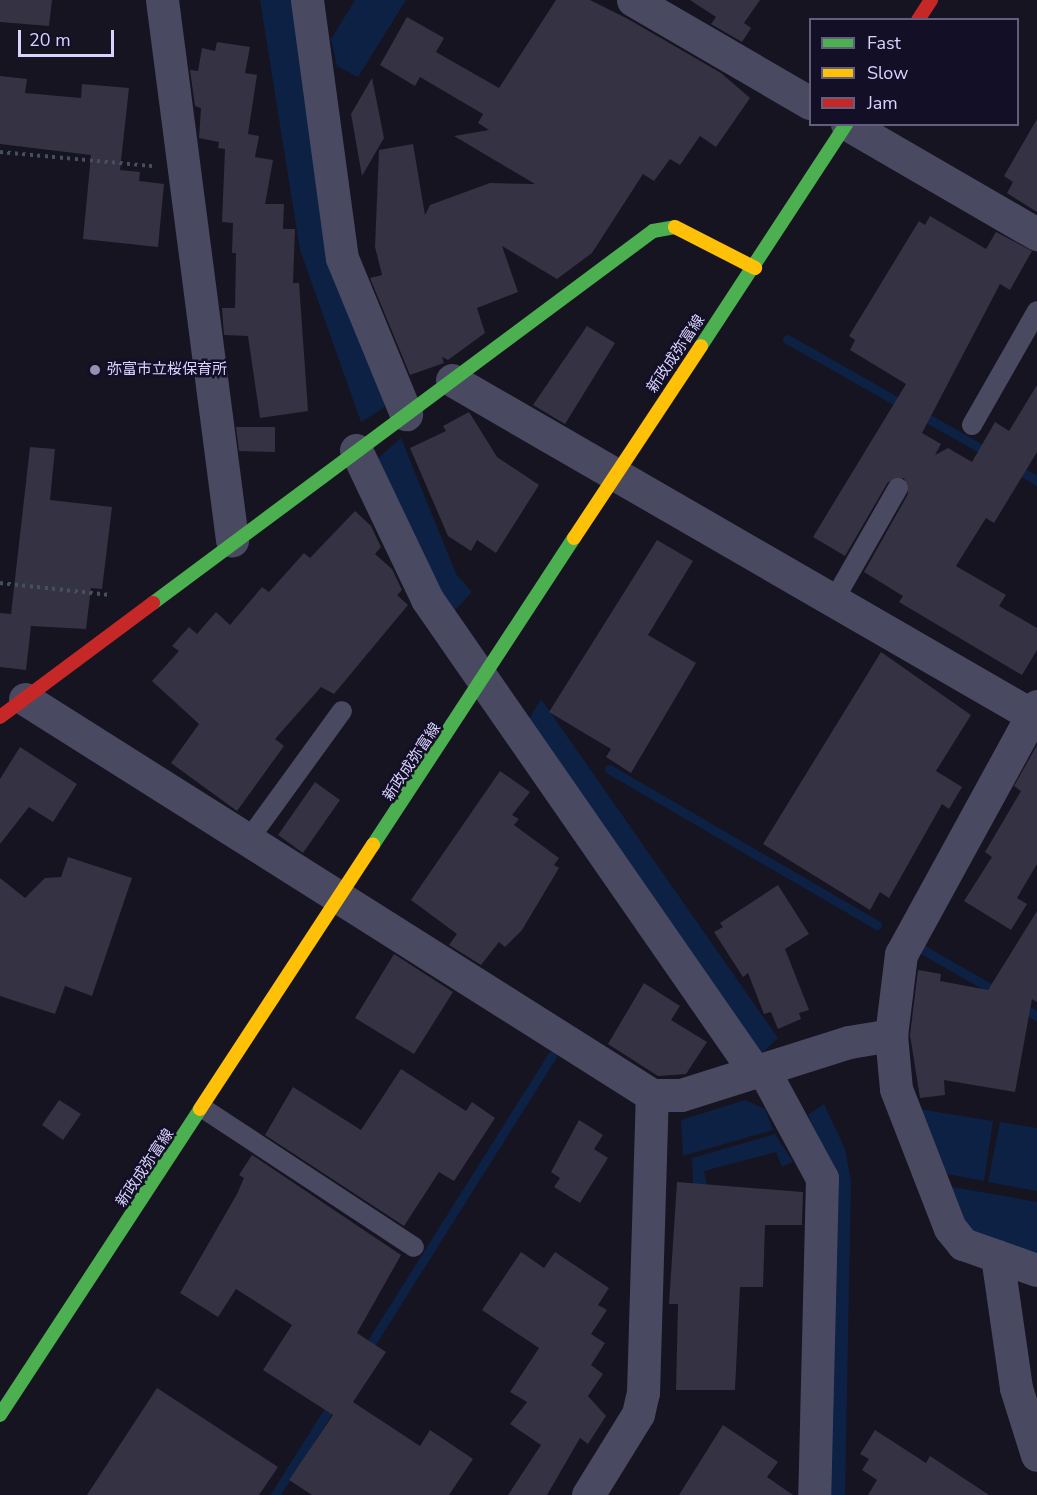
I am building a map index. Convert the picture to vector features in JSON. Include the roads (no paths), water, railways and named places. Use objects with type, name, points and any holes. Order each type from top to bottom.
[{"type":"main road","points":[[919,18],[931,0]]},
{"type":"main road","name":"新政成弥富線","points":[[0,1415],[485,683],[616,474],[846,126]]},
{"type":"main road","points":[[13,708],[232,540],[653,231],[675,227],[754,268]]},
{"type":"street","points":[[162,0],[232,540]]},
{"type":"street","points":[[307,0],[342,258],[406,414]]},
{"type":"street","points":[[633,0],[667,8],[809,102]]},
{"type":"street","points":[[850,126],[1037,234]]},
{"type":"street","points":[[452,380],[1035,713],[901,954],[891,1035],[896,1089],[950,1228],[963,1244],[1037,1270]]},
{"type":"street","points":[[356,450],[427,598],[759,1070],[822,1178],[814,1495]]},
{"type":"street","points":[[13,708],[249,839],[652,1095],[681,1095],[759,1070],[891,1035]]},
{"type":"street","points":[[588,1495],[638,1414],[643,1393],[652,1095]]},
{"type":"street","points":[[997,1256],[1016,1388],[1037,1455]]},
{"type":"lane","points":[[972,425],[1037,311]]},
{"type":"lane","points":[[834,600],[898,488]]},
{"type":"lane","points":[[249,839],[342,711]]},
{"type":"lane","points":[[204,1108],[414,1247]]},
{"type":"water","points":[[260,0],[292,0],[385,407],[361,422],[300,250]]},
{"type":"water","points":[[355,0],[406,0],[358,77],[337,66],[331,39]]},
{"type":"water","points":[[401,438],[456,574],[472,592],[452,613],[375,461]]},
{"type":"water","points":[[541,699],[778,1038],[761,1054],[529,719]]},
{"type":"water","points":[[745,1100],[765,1109],[773,1130],[683,1156],[681,1120]]},
{"type":"water","points":[[824,1104],[845,1149],[851,1181],[845,1495],[827,1495],[824,1149],[808,1115]]},
{"type":"water","points":[[919,1109],[993,1121],[984,1181],[942,1173]]},
{"type":"water","points":[[1000,1122],[1037,1128],[1037,1191],[988,1182]]},
{"type":"water","points":[[775,1134],[793,1162],[782,1167],[776,1152],[704,1171],[707,1185],[693,1184],[692,1158]]},
{"type":"water","points":[[947,1186],[1037,1202],[1037,1258],[968,1230]]},
{"type":"waterway","points":[[787,339],[905,406]]},
{"type":"waterway","points":[[920,414],[989,453]]},
{"type":"waterway","points":[[1014,467],[1037,481]]},
{"type":"waterway","points":[[609,769],[877,925]]},
{"type":"waterway","points":[[920,948],[999,993]]},
{"type":"waterway","points":[[1021,1006],[1037,1016]]},
{"type":"waterway","points":[[366,1351],[552,1056]]},
{"type":"waterway","points":[[275,1495],[333,1403]]},
{"type":"place","name":"弥富市立桜保育所","points":[[95,370]]}]
